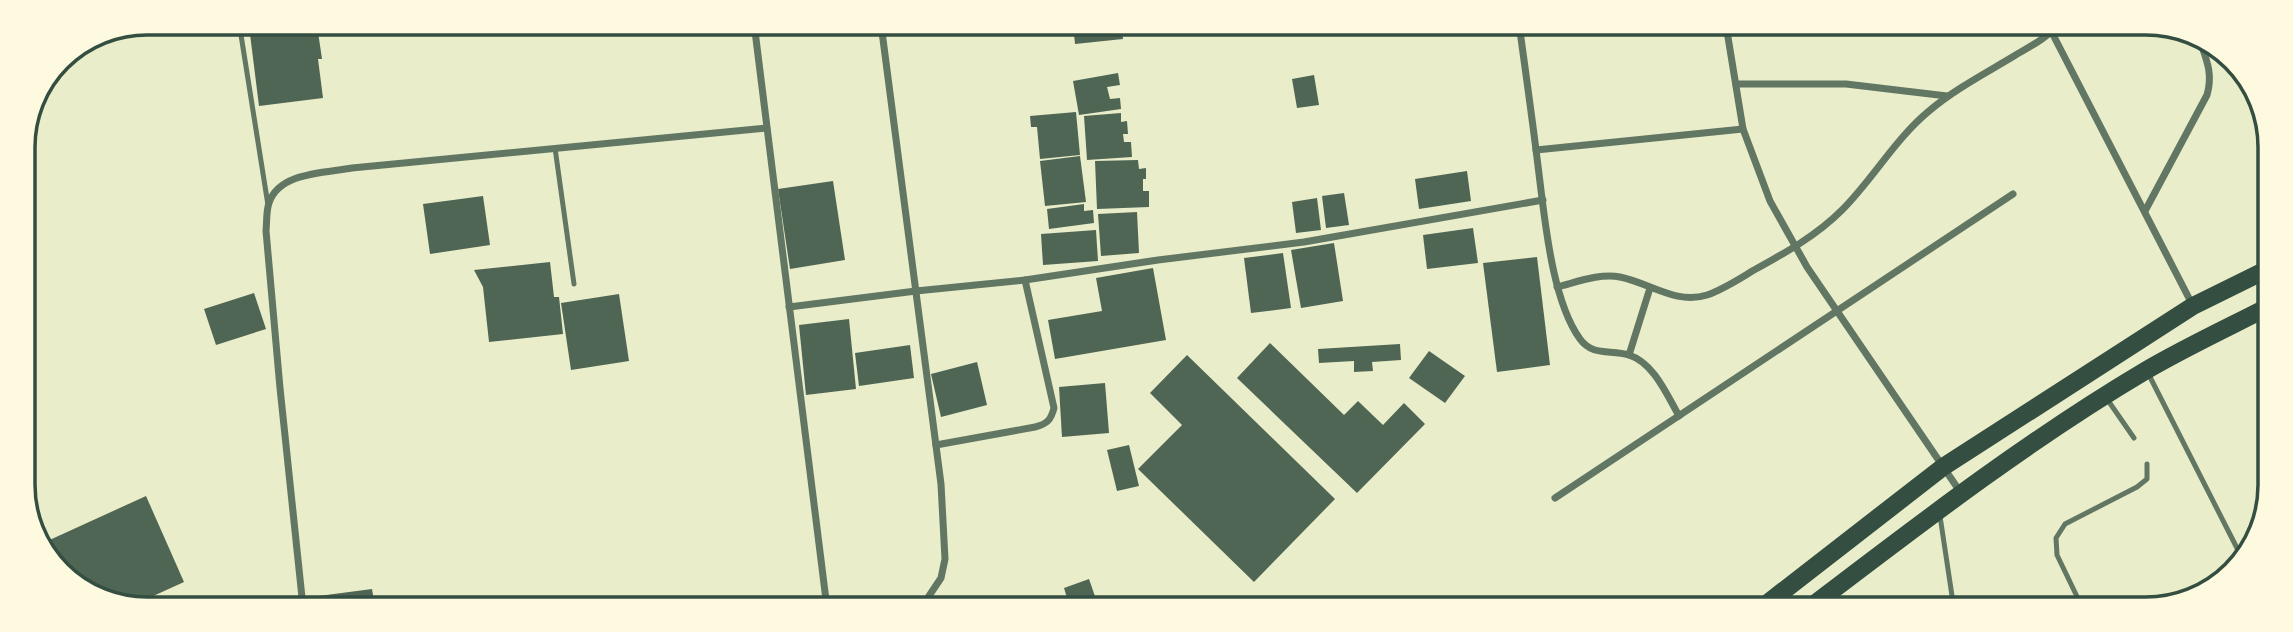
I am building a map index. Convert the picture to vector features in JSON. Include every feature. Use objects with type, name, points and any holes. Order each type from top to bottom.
[{"type":"main road","points":[[1775,597],[1943,467],[2193,306],[2258,274]]},
{"type":"main road","points":[[1824,597],[1961,493],[2106,396],[2146,370],[2258,312]]},
{"type":"street","points":[[755,35],[826,597]]},
{"type":"street","points":[[882,35],[941,484],[945,559],[941,578],[928,597]]},
{"type":"street","points":[[1521,35],[1543,200],[1558,287],[1580,340],[1591,351],[1629,355],[1645,365],[1659,382],[1679,416]]},
{"type":"street","points":[[1729,35],[1743,129],[1770,201],[1837,311],[1961,493]]},
{"type":"street","points":[[1558,287],[1604,276],[1620,277],[1673,296],[1692,298],[1706,295],[1796,247],[1825,226],[1843,209],[1911,127],[1948,96],[2040,35]]},
{"type":"street","points":[[2056,35],[2193,306]]},
{"type":"street","points":[[2145,211],[2207,95],[2211,81],[2204,52]]},
{"type":"street","points":[[1736,84],[1846,84],[1948,96]]},
{"type":"street","points":[[302,597],[279,388],[266,231],[268,205],[274,191],[298,177],[352,168],[766,128]]},
{"type":"street","points":[[1536,150],[1743,129]]},
{"type":"street","points":[[1555,498],[2013,194]]},
{"type":"street","points":[[789,307],[916,290],[1025,280],[1304,242],[1543,200]]},
{"type":"street","points":[[936,445],[1035,427],[1051,419],[1055,408],[1025,280]]},
{"type":"street","points":[[1629,355],[1650,288]]},
{"type":"lane","points":[[241,35],[268,205]]},
{"type":"lane","points":[[555,148],[574,284]]},
{"type":"lane","points":[[2146,370],[2238,549]]},
{"type":"lane","points":[[2106,396],[2134,439]]},
{"type":"lane","points":[[2077,597],[2057,555],[2056,538],[2064,524],[2137,487],[2147,479],[2147,464]]},
{"type":"lane","points":[[1939,509],[1952,597]]},
{"type":"building","points":[[250,35],[318,35],[322,59],[318,59],[323,98],[259,106]]},
{"type":"building","points":[[1074,35],[1122,35],[1123,39],[1075,44]]},
{"type":"building","points":[[1118,73],[1120,85],[1107,87],[1110,99],[1120,98],[1121,109],[1079,115],[1073,81]]},
{"type":"building","points":[[1314,75],[1319,105],[1297,108],[1292,79]]},
{"type":"building","points":[[1076,112],[1080,155],[1040,159],[1037,127],[1031,127],[1030,116]]},
{"type":"building","points":[[1121,113],[1121,122],[1127,121],[1128,134],[1123,134],[1124,142],[1131,142],[1132,157],[1087,160],[1084,116]]},
{"type":"building","points":[[1080,156],[1086,202],[1045,206],[1040,161]]},
{"type":"building","points":[[1138,160],[1139,169],[1146,168],[1143,191],[1149,191],[1149,207],[1097,209],[1095,161]]},
{"type":"building","points":[[1467,171],[1471,201],[1419,209],[1415,179]]},
{"type":"building","points":[[833,181],[845,260],[790,269],[778,189]]},
{"type":"building","points":[[1344,193],[1349,225],[1326,228],[1322,196]]},
{"type":"building","points":[[483,196],[490,245],[430,254],[423,204]]},
{"type":"building","points":[[1317,198],[1321,230],[1296,233],[1292,202]]},
{"type":"building","points":[[1084,204],[1084,211],[1093,210],[1094,223],[1049,229],[1047,209]]},
{"type":"building","points":[[1137,212],[1139,253],[1101,256],[1098,214]]},
{"type":"building","points":[[1473,228],[1478,263],[1427,269],[1423,235]]},
{"type":"building","points":[[1096,230],[1098,261],[1043,265],[1041,234]]},
{"type":"building","points":[[1334,243],[1343,301],[1301,308],[1291,250]]},
{"type":"building","points":[[1283,253],[1291,308],[1251,313],[1244,258]]},
{"type":"building","points":[[1537,257],[1550,365],[1497,372],[1483,263]]},
{"type":"building","points":[[550,262],[554,297],[559,297],[563,334],[489,342],[483,287],[474,270]]},
{"type":"building","points":[[1153,268],[1166,340],[1055,359],[1048,320],[1102,311],[1096,278]]},
{"type":"building","points":[[254,293],[266,329],[216,345],[204,309]]},
{"type":"building","points":[[619,294],[629,361],[571,370],[561,303]]},
{"type":"building","points":[[849,319],[856,389],[806,395],[799,325]]},
{"type":"building","points":[[1270,343],[1344,415],[1358,401],[1383,425],[1404,403],[1425,424],[1357,493],[1237,378]]},
{"type":"building","points":[[1400,344],[1401,360],[1372,362],[1373,371],[1354,372],[1354,361],[1319,363],[1318,349]]},
{"type":"building","points":[[910,345],[914,378],[859,386],[855,353]]},
{"type":"building","points":[[1429,351],[1465,376],[1445,403],[1409,378]]},
{"type":"building","points":[[1187,355],[1335,499],[1254,582],[1138,469],[1182,425],[1150,393]]},
{"type":"building","points":[[977,362],[987,405],[941,417],[931,374]]},
{"type":"building","points":[[1105,383],[1109,433],[1062,437],[1059,387]]},
{"type":"building","points":[[1129,445],[1139,486],[1117,491],[1107,450]]},
{"type":"building","points":[[146,496],[184,582],[151,597],[111,591],[79,574],[58,553],[50,540]]},
{"type":"building","points":[[1089,579],[1095,597],[1067,597],[1064,588]]},
{"type":"building","points":[[372,589],[373,597],[311,597]]}]
